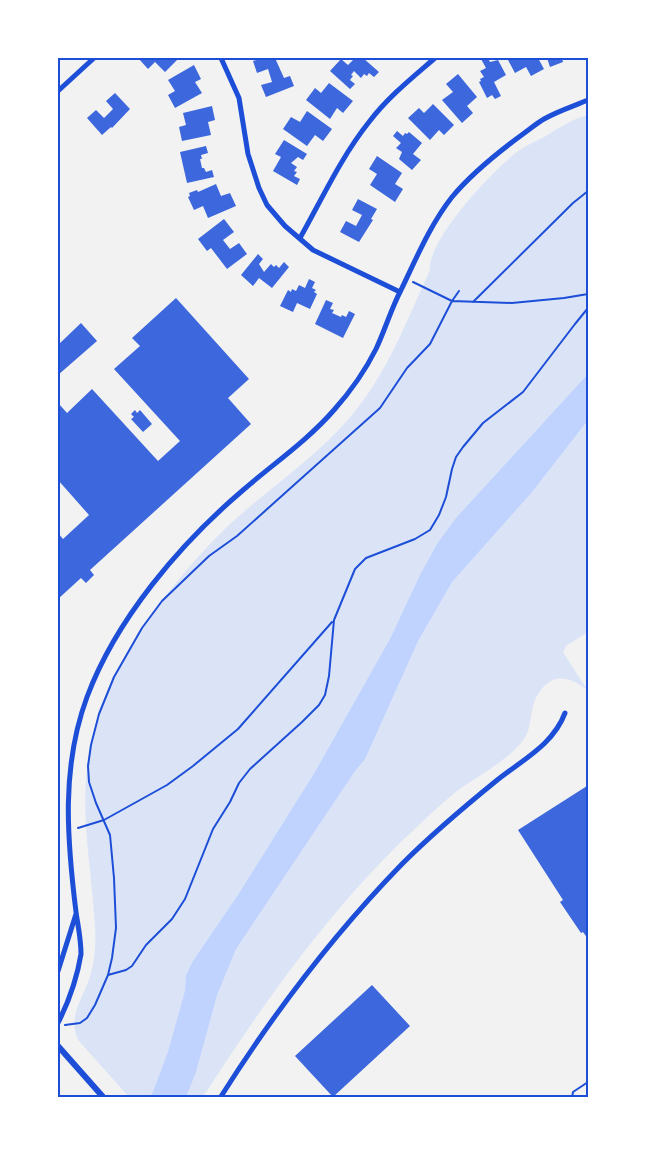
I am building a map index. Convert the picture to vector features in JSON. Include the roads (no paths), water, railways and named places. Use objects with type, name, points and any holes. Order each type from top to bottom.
[{"type":"street","points":[[58,91],[94,58]]},
{"type":"street","points":[[221,58],[224,61],[239,98],[248,154],[258,188],[273,212],[285,226],[314,250],[400,292]]},
{"type":"street","points":[[300,238],[344,158],[368,122],[397,91],[435,58]]},
{"type":"street","points":[[58,1023],[78,974],[81,954],[68,831],[70,765],[80,717],[98,672],[124,625],[157,579],[197,533],[242,491],[301,444],[334,410],[363,371],[376,348],[427,236],[451,199],[473,174],[497,153],[543,119],[588,100]]},
{"type":"street","points":[[220,1098],[284,1004],[357,912],[439,829],[497,780],[546,743],[561,724],[566,713]]},
{"type":"street","points":[[58,971],[76,913]]},
{"type":"street","points":[[58,1046],[104,1098]]},
{"type":"water","points":[[588,374],[588,420],[532,492],[452,582],[418,641],[365,759],[355,771],[236,949],[217,995],[196,1072],[186,1097],[151,1097],[168,1052],[185,991],[186,975],[193,961],[238,895],[315,772],[390,639],[437,544],[456,518]]}]
